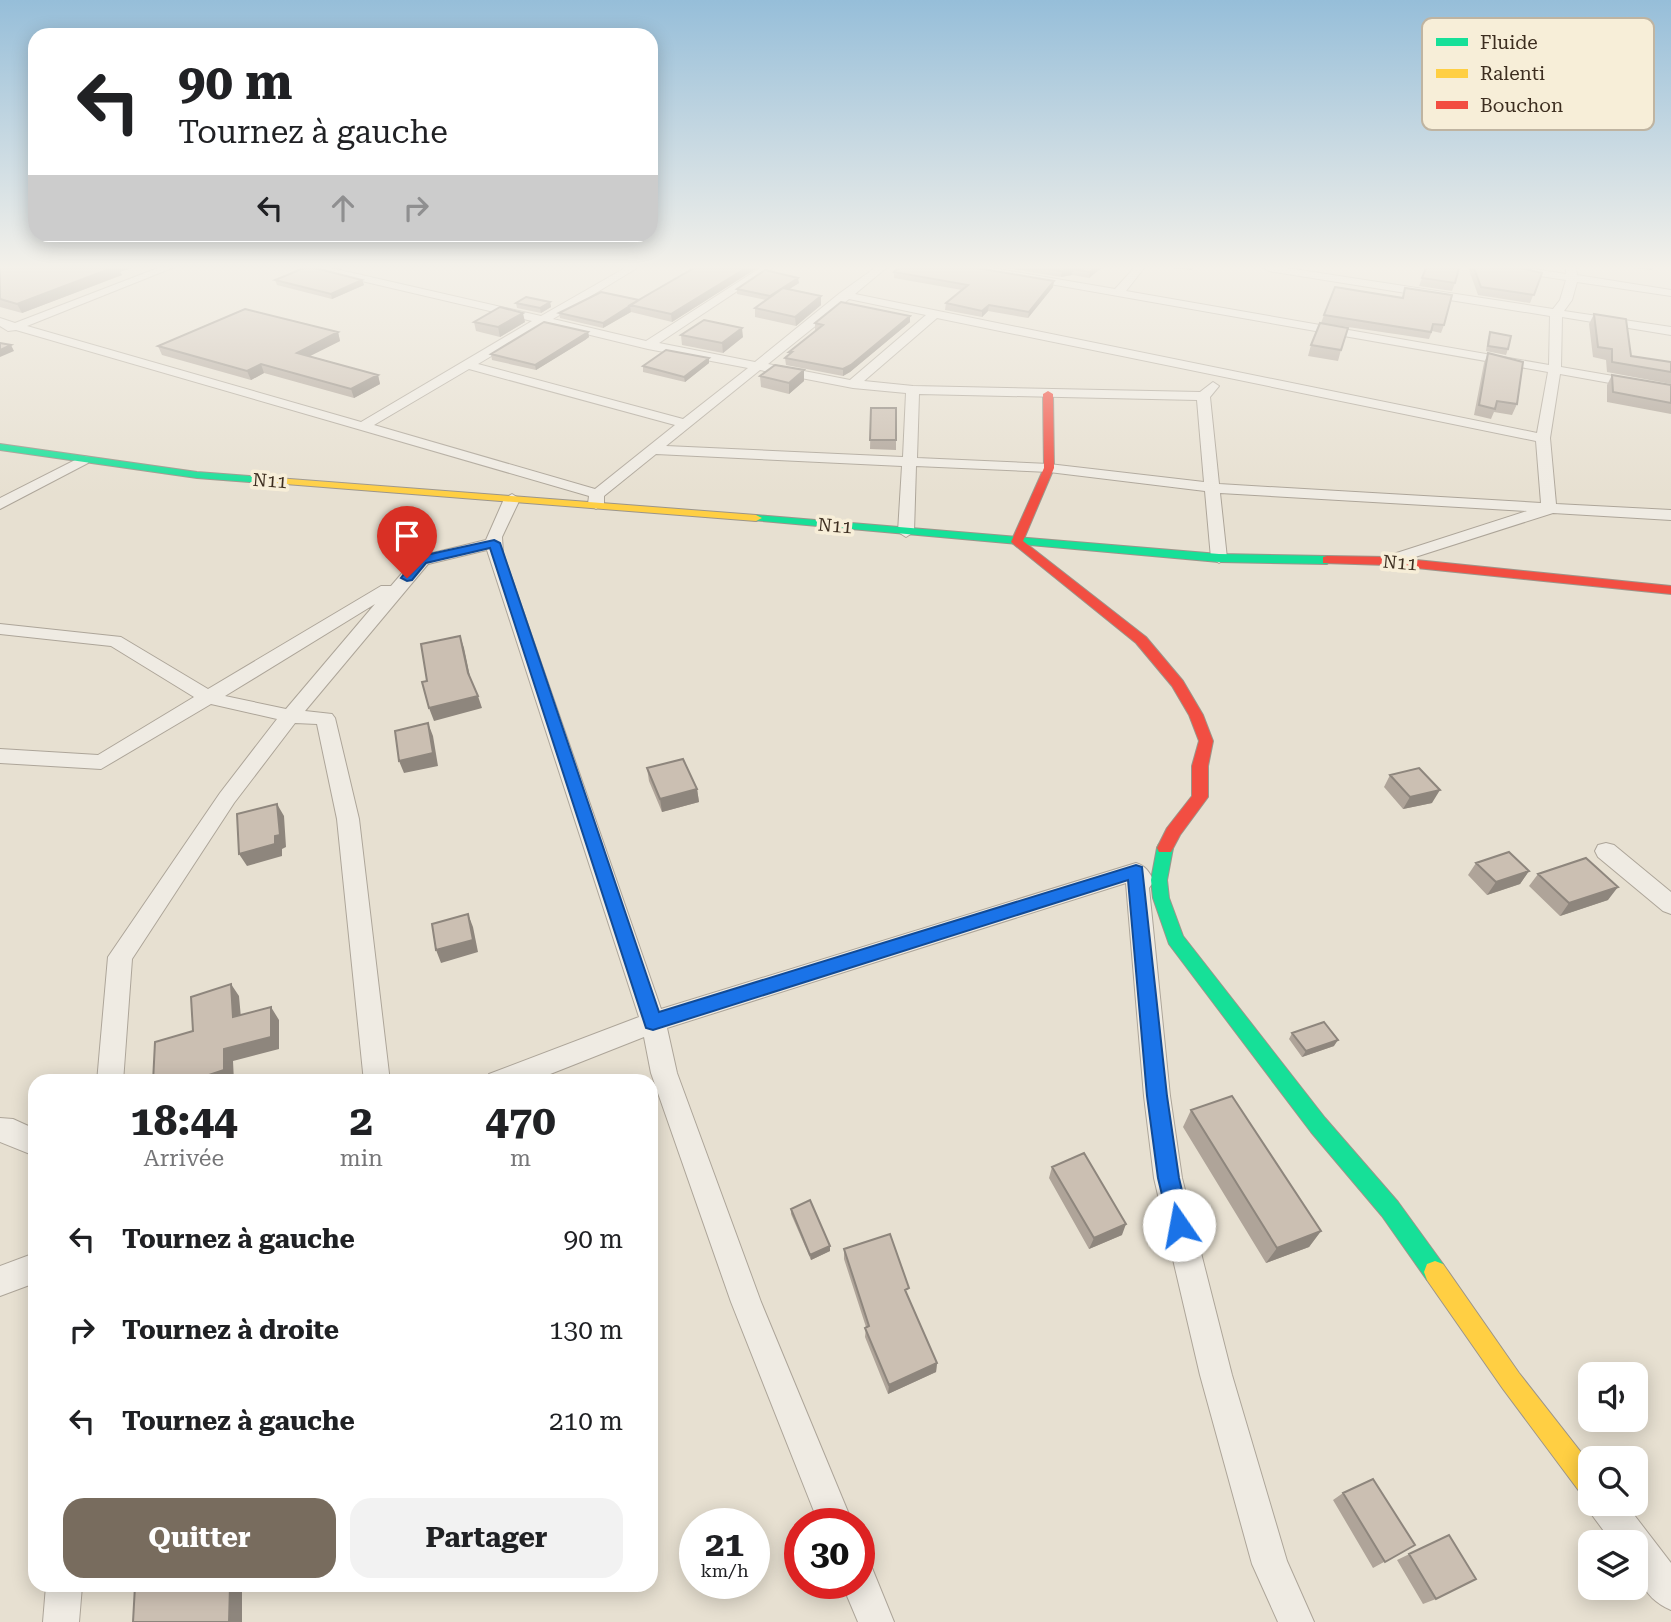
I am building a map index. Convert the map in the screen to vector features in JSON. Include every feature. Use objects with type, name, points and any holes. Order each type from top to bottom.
[{"type":"main road","points":[[1048,394],[1049,468],[1017,542],[1141,640],[1178,684],[1196,715],[1206,741],[1200,766],[1200,797],[1178,821],[1160,856],[1161,905],[1175,939],[1318,1125],[1390,1209],[1511,1381],[1578,1469]]},
{"type":"main road","name":"N11","points":[[0,447],[197,475],[512,499],[596,499],[1017,542],[1219,558],[1387,561],[1671,590]]},
{"type":"street","points":[[77,344],[363,426],[596,499],[787,344]]},
{"type":"street","points":[[363,426],[505,344]]},
{"type":"street","points":[[642,344],[758,368],[853,384],[913,390],[1203,396],[1227,372]]},
{"type":"street","points":[[853,384],[900,344]]},
{"type":"street","points":[[1084,344],[1543,438]]},
{"type":"street","points":[[1412,344],[1671,390]]},
{"type":"street","points":[[1549,509],[1543,438],[1555,369],[1555,344]]},
{"type":"street","points":[[468,365],[688,424]]},
{"type":"street","points":[[906,532],[913,390]]},
{"type":"street","points":[[1203,396],[1219,558]]},
{"type":"street","points":[[654,450],[1049,468],[1213,488],[1671,516]]},
{"type":"street","points":[[0,505],[83,460]]},
{"type":"street","points":[[512,499],[499,522],[494,543],[653,1022],[664,1073],[746,1302],[830,1508]]},
{"type":"street","points":[[1387,561],[1549,509]]},
{"type":"street","points":[[111,1074],[120,957],[227,798],[290,716],[422,560],[494,543]]},
{"type":"street","points":[[0,756],[102,762],[407,578]]},
{"type":"street","points":[[0,629],[115,641],[209,698],[290,716],[325,718],[348,819],[376,1074]]},
{"type":"street","points":[[1606,851],[1671,905]]},
{"type":"street","points":[[1136,871],[1161,905]]},
{"type":"street","points":[[519,1074],[653,1022],[1136,871]]},
{"type":"street","points":[[1136,871],[1157,1096],[1168,1178],[1223,1400],[1270,1564],[1296,1622]]},
{"type":"street","points":[[0,1130],[13,1132],[28,1140]]},
{"type":"street","points":[[0,1281],[28,1271]]},
{"type":"street","points":[[1614,1516],[1624,1530]]},
{"type":"street","points":[[1648,1561],[1671,1592]]},
{"type":"street","points":[[61,1622],[64,1592]]},
{"type":"street","points":[[867,1599],[877,1622]]},
{"type":"building","points":[[0,344],[11,345],[0,350]]},
{"type":"building","points":[[163,344],[315,344],[297,353],[378,375],[351,389],[261,364],[247,371],[158,346]]},
{"type":"building","points":[[508,344],[569,344],[535,365],[491,354]]},
{"type":"building","points":[[799,344],[877,344],[843,369],[785,358],[792,352],[789,352]]},
{"type":"building","points":[[1312,344],[1343,344],[1341,350]]},
{"type":"building","points":[[1488,344],[1509,344],[1508,349],[1488,346]]},
{"type":"building","points":[[1598,344],[1629,344],[1631,356],[1671,362],[1671,372],[1612,362],[1612,349],[1598,347]]},
{"type":"building","points":[[666,350],[709,358],[684,377],[643,366]]},
{"type":"building","points":[[1488,353],[1523,362],[1517,404],[1497,401],[1495,409],[1479,405]]},
{"type":"building","points":[[775,365],[804,370],[789,383],[760,376]]},
{"type":"building","points":[[1612,375],[1671,385],[1671,403],[1613,392]]},
{"type":"building","points":[[871,408],[896,408],[896,440],[870,440]]},
{"type":"building","points":[[460,636],[468,673],[478,696],[429,708],[422,682],[427,681],[421,644]]},
{"type":"building","points":[[428,723],[433,753],[399,761],[395,731]]},
{"type":"building","points":[[683,759],[697,789],[660,799],[647,768]]},
{"type":"building","points":[[1419,768],[1440,790],[1410,797],[1390,775]]},
{"type":"building","points":[[277,804],[280,835],[275,836],[275,844],[239,854],[237,814]]},
{"type":"building","points":[[1509,852],[1529,871],[1496,882],[1476,863]]},
{"type":"building","points":[[1586,858],[1618,887],[1569,903],[1538,874]]},
{"type":"building","points":[[468,914],[473,940],[436,950],[432,924]]},
{"type":"building","points":[[231,984],[233,1017],[271,1007],[271,1037],[224,1049],[224,1070],[212,1074],[153,1074],[155,1042],[193,1031],[191,997]]},
{"type":"building","points":[[1324,1022],[1338,1040],[1306,1051],[1292,1033]]},
{"type":"building","points":[[1232,1096],[1321,1231],[1277,1248],[1191,1110]]},
{"type":"building","points":[[1084,1153],[1126,1224],[1094,1238],[1052,1167]]},
{"type":"building","points":[[810,1200],[830,1246],[810,1255],[791,1209]]},
{"type":"building","points":[[890,1234],[909,1288],[905,1290],[937,1363],[889,1385],[865,1328],[869,1326],[844,1249]]},
{"type":"building","points":[[1373,1479],[1415,1545],[1385,1562],[1343,1493]]},
{"type":"building","points":[[1449,1535],[1476,1579],[1436,1599],[1409,1554]]},
{"type":"building","points":[[135,1592],[230,1592],[229,1622],[133,1622]]},
{"type":"traffic: fast","points":[[0,447],[197,475],[264,480]]},
{"type":"traffic: fast","points":[[756,518],[1219,558],[1327,560]]},
{"type":"traffic: fast","points":[[1165,848],[1159,880],[1161,898],[1175,939],[1318,1125],[1390,1209],[1435,1272]]},
{"type":"traffic: slow","points":[[264,480],[756,518]]},
{"type":"traffic: slow","points":[[1435,1272],[1511,1381],[1578,1469]]},
{"type":"traffic: jam","points":[[1048,394],[1049,468],[1017,542],[1141,640],[1178,684],[1196,715],[1206,741],[1200,766],[1200,797],[1173,832],[1165,848]]},
{"type":"traffic: jam","points":[[1327,560],[1387,561],[1671,590]]},
{"type":"route","points":[[407,578],[422,560],[494,543],[495,553],[653,1022],[1136,871],[1157,1096],[1168,1178],[1179,1225]]}]
